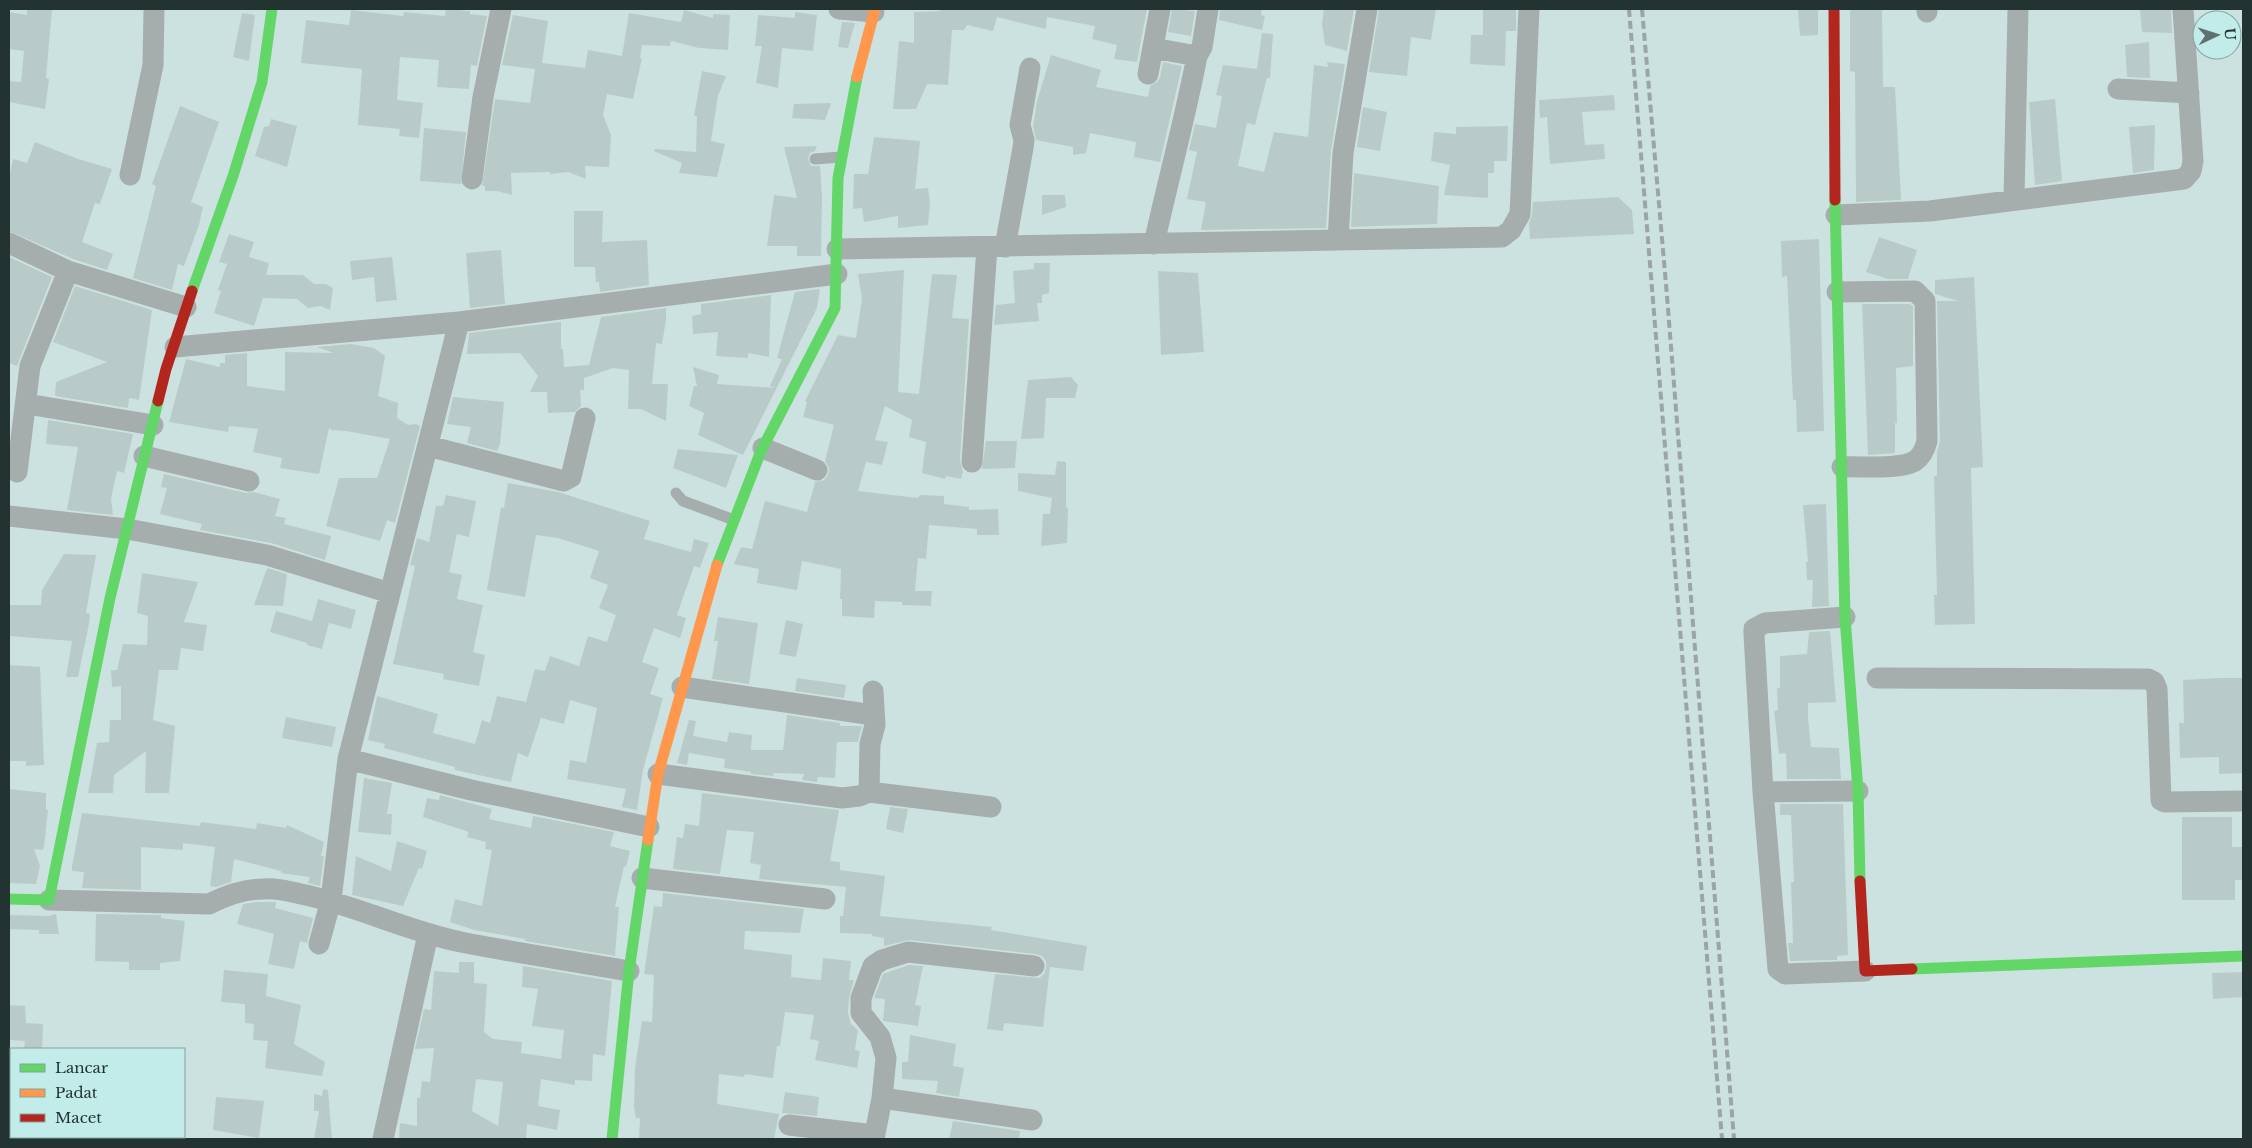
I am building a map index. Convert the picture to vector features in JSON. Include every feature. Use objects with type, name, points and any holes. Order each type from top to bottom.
[{"type":"street","points":[[130,175],[153,65],[154,9]]},
{"type":"street","points":[[49,900],[110,598],[144,456],[166,370],[262,82],[272,9]]},
{"type":"street","points":[[472,179],[483,97],[501,9]]},
{"type":"street","points":[[612,1139],[629,971],[658,774],[716,568],[734,520],[763,448],[835,308],[838,178],[854,91],[875,10],[839,9]]},
{"type":"street","points":[[1148,74],[1160,9]]},
{"type":"street","points":[[1154,244],[1176,142],[1184,122],[1197,56],[1202,47],[1208,9]]},
{"type":"street","points":[[1338,240],[1342,163],[1367,9]]},
{"type":"street","points":[[837,249],[1502,237],[1511,230],[1520,214],[1529,9]]},
{"type":"street","points":[[1834,9],[1837,292],[1845,617],[1858,791],[1861,924],[1865,971]]},
{"type":"street","points":[[2014,199],[2018,9]]},
{"type":"street","points":[[1836,224],[2014,199],[2184,179],[2191,171],[2193,161],[2183,9]]},
{"type":"street","points":[[1153,48],[1197,56]]},
{"type":"street","points":[[972,462],[996,247],[1023,148],[1024,140],[1020,125],[1030,68]]},
{"type":"street","points":[[2118,89],[2189,93]]},
{"type":"street","points":[[9,242],[68,271],[186,307]]},
{"type":"street","points":[[16,472],[32,360],[68,271]]},
{"type":"street","points":[[175,347],[459,322],[837,274]]},
{"type":"street","points":[[1837,292],[1915,290],[1925,301],[1927,441],[1925,450],[1916,460],[1906,465],[1842,467]]},
{"type":"street","points":[[319,944],[331,900],[348,759],[459,322]]},
{"type":"street","points":[[28,388],[153,425]]},
{"type":"street","points":[[428,446],[564,481],[571,477],[585,418]]},
{"type":"street","points":[[763,448],[817,470]]},
{"type":"street","points":[[144,456],[250,482]]},
{"type":"street","points":[[9,516],[127,529],[267,555],[390,593]]},
{"type":"street","points":[[1845,617],[1765,623],[1754,629],[1763,792],[1778,969],[1785,974],[2243,956]]},
{"type":"street","points":[[1877,678],[2148,679],[2154,682],[2157,689],[2161,800],[2165,802],[2243,801]]},
{"type":"street","points":[[682,687],[873,715]]},
{"type":"street","points":[[869,792],[870,744],[874,725],[873,691]]},
{"type":"street","points":[[348,759],[471,790],[649,827]]},
{"type":"street","points":[[658,774],[842,798],[859,796],[869,792],[991,807]]},
{"type":"street","points":[[1763,792],[1858,791]]},
{"type":"street","points":[[642,878],[825,899]]},
{"type":"street","points":[[9,899],[208,904],[223,897],[262,889],[278,889],[331,900],[428,934],[461,942],[629,971]]},
{"type":"street","points":[[383,1139],[428,934]]},
{"type":"street","points":[[789,1125],[874,1137],[882,1098],[886,1058],[880,1037],[861,1013],[861,998],[873,966],[882,960],[908,952],[1034,966]]},
{"type":"street","points":[[882,1098],[1032,1120]]},
{"type":"lane","points":[[816,158],[841,157]]},
{"type":"lane","points":[[676,493],[683,501],[734,520]]},
{"type":"building","points":[[27,9],[52,9],[46,78],[49,79],[45,109],[9,102],[9,81],[21,82],[24,51],[9,49],[9,12],[27,15]]},
{"type":"building","points":[[446,9],[470,11],[470,14],[487,16],[477,66],[471,65],[469,89],[437,87],[439,60],[400,57],[397,100],[423,103],[419,138],[399,136],[400,129],[358,125],[362,69],[301,63],[306,20],[349,25],[351,10],[403,16],[404,12],[445,16]]},
{"type":"building","points":[[940,9],[1147,9],[1137,62],[1114,59],[1117,45],[1092,39],[1095,26],[1047,17],[1046,29],[997,17],[993,31],[967,25],[964,30],[952,30],[948,85],[927,84],[916,109],[893,109],[899,41],[914,43],[914,12],[940,11]]},
{"type":"building","points":[[1172,9],[1195,11],[1191,36],[1168,32]]},
{"type":"building","points":[[1220,9],[1262,9],[1261,15],[1265,16],[1262,30],[1219,20]]},
{"type":"building","points":[[1324,9],[1354,9],[1347,51],[1325,45],[1322,24]]},
{"type":"building","points":[[1379,9],[1436,9],[1431,40],[1411,37],[1407,76],[1369,72]]},
{"type":"building","points":[[1483,9],[1516,9],[1516,31],[1506,31],[1505,66],[1470,64],[1471,35],[1483,35]]},
{"type":"building","points":[[1798,9],[1818,9],[1818,35],[1800,36]]},
{"type":"building","points":[[1850,9],[1882,9],[1883,87],[1895,87],[1901,200],[1856,202],[1855,72],[1850,71]]},
{"type":"building","points":[[2140,9],[2171,9],[2172,33],[2142,32]]},
{"type":"building","points":[[684,10],[713,18],[713,14],[730,15],[728,50],[699,48],[671,41],[670,46],[642,45],[640,58],[642,58],[633,99],[607,94],[603,115],[611,135],[609,167],[585,166],[586,179],[568,172],[550,174],[550,172],[511,173],[512,195],[497,191],[485,191],[485,186],[482,186],[495,99],[530,103],[535,69],[502,65],[513,15],[548,21],[542,63],[585,68],[588,50],[622,56],[629,13],[681,22]]},
{"type":"building","points":[[795,12],[817,15],[813,51],[782,48],[778,88],[756,83],[762,46],[755,46],[758,15],[795,18]]},
{"type":"building","points":[[242,13],[255,15],[249,61],[233,57]]},
{"type":"building","points":[[842,22],[855,23],[848,48],[838,47]]},
{"type":"building","points":[[1262,33],[1273,34],[1270,78],[1267,78],[1255,125],[1247,123],[1238,166],[1264,172],[1274,132],[1308,137],[1314,65],[1328,67],[1327,62],[1345,64],[1331,151],[1326,228],[1201,230],[1206,202],[1187,199],[1197,152],[1189,150],[1195,124],[1216,128],[1222,96],[1216,95],[1223,65],[1257,69]]},
{"type":"building","points":[[2149,42],[2150,78],[2127,77],[2125,45]]},
{"type":"building","points":[[1051,55],[1101,70],[1096,87],[1148,97],[1150,86],[1157,82],[1160,77],[1163,62],[1182,66],[1160,162],[1134,157],[1136,142],[1090,133],[1086,153],[1073,155],[1073,147],[1036,140],[1033,126],[1037,101]]},
{"type":"building","points":[[702,71],[726,76],[718,96],[711,141],[725,144],[717,177],[679,173],[682,163],[654,151],[655,149],[696,152],[697,116],[694,116]]},
{"type":"building","points":[[1614,95],[1615,110],[1582,112],[1585,145],[1604,144],[1605,159],[1550,164],[1547,117],[1540,118],[1539,100]]},
{"type":"building","points":[[2055,99],[2062,181],[2035,185],[2029,102]]},
{"type":"building","points":[[831,103],[825,120],[792,118],[794,104]]},
{"type":"building","points":[[180,106],[219,122],[191,202],[203,207],[199,225],[184,266],[178,264],[172,290],[133,278],[156,186],[152,184]]},
{"type":"building","points":[[1363,107],[1387,112],[1380,151],[1357,147]]},
{"type":"building","points":[[271,119],[297,126],[287,167],[255,156],[264,127],[269,126]]},
{"type":"building","points":[[2155,125],[2154,170],[2133,173],[2129,127]]},
{"type":"building","points":[[1508,126],[1507,161],[1494,161],[1494,173],[1488,173],[1488,198],[1444,195],[1450,165],[1431,161],[1434,132],[1456,134],[1456,127]]},
{"type":"building","points":[[424,128],[466,132],[461,184],[420,181]]},
{"type":"building","points":[[874,137],[920,141],[915,189],[928,188],[930,203],[928,225],[898,228],[898,216],[864,222],[862,208],[853,209],[854,174],[868,174]]},
{"type":"building","points":[[35,142],[78,159],[112,169],[100,204],[95,203],[82,242],[113,254],[107,270],[73,259],[9,231],[9,178],[13,159],[27,163]]},
{"type":"building","points":[[817,146],[815,151],[810,153],[808,159],[811,166],[820,166],[822,197],[821,256],[797,256],[797,246],[767,246],[774,195],[797,198],[784,147]]},
{"type":"building","points":[[1354,173],[1439,186],[1437,224],[1351,227]]},
{"type":"building","points":[[1042,195],[1065,195],[1066,207],[1042,215]]},
{"type":"building","points":[[1618,197],[1632,210],[1634,234],[1530,239],[1529,223],[1533,202]]},
{"type":"building","points":[[574,211],[603,211],[602,242],[647,240],[649,285],[600,292],[599,282],[596,282],[595,267],[574,267]]},
{"type":"building","points":[[229,234],[254,242],[249,257],[269,263],[266,275],[303,275],[314,284],[326,284],[333,288],[330,310],[321,306],[308,308],[297,299],[263,298],[254,326],[214,313],[221,291],[218,290],[227,264],[219,262]]},
{"type":"building","points":[[1879,237],[1917,250],[1908,279],[1888,279],[1866,272]]},
{"type":"building","points":[[1819,239],[1824,431],[1797,432],[1796,400],[1793,400],[1787,276],[1782,277],[1781,241]]},
{"type":"building","points":[[501,250],[505,304],[470,308],[466,253]]},
{"type":"building","points":[[9,257],[52,277],[17,366],[9,363]]},
{"type":"building","points":[[392,257],[397,300],[376,302],[374,277],[352,280],[350,261]]},
{"type":"building","points":[[1034,263],[1050,263],[1049,293],[1042,295],[1042,303],[1037,303],[1039,321],[994,325],[996,305],[1015,303],[1013,271],[1034,269]]},
{"type":"building","points":[[904,270],[898,392],[919,394],[932,274],[957,275],[952,318],[969,319],[960,461],[963,471],[961,479],[946,476],[945,479],[922,473],[926,442],[909,437],[912,420],[885,406],[875,440],[888,442],[882,465],[866,462],[858,491],[918,498],[920,495],[944,496],[944,504],[969,507],[969,510],[998,509],[999,535],[977,535],[977,529],[929,525],[926,559],[918,558],[915,591],[932,591],[931,606],[902,605],[902,602],[875,601],[874,618],[842,616],[842,599],[840,599],[841,569],[802,561],[797,590],[757,583],[759,569],[734,564],[741,547],[752,549],[765,501],[807,512],[815,482],[824,480],[828,475],[829,468],[825,461],[834,425],[803,417],[807,402],[805,401],[838,335],[856,338],[862,299],[858,274]]},
{"type":"building","points":[[1158,271],[1198,273],[1204,352],[1161,355]]},
{"type":"building","points":[[1974,277],[1983,467],[1971,468],[1975,624],[1935,625],[1934,595],[1937,595],[1934,476],[1937,476],[1937,452],[1940,441],[1937,301],[1958,301],[1935,294],[1935,280]]},
{"type":"building","points":[[75,286],[152,310],[139,400],[129,398],[128,408],[55,396],[56,382],[107,362],[53,342]]},
{"type":"building","points":[[820,289],[817,308],[743,455],[698,435],[704,413],[689,406],[694,386],[697,386],[693,367],[719,375],[717,384],[775,388],[770,386],[782,359],[777,358],[795,292]]},
{"type":"building","points":[[771,295],[769,357],[748,353],[748,358],[716,356],[718,332],[693,334],[692,316],[701,314],[701,304]]},
{"type":"building","points":[[1862,304],[1910,304],[1913,306],[1913,366],[1896,368],[1897,423],[1895,423],[1895,453],[1868,455]]},
{"type":"building","points":[[666,308],[662,344],[656,343],[652,384],[668,384],[666,421],[641,409],[628,409],[629,370],[613,368],[584,378],[584,390],[580,390],[581,406],[575,412],[548,413],[547,392],[530,392],[538,376],[520,353],[467,354],[469,333],[561,322],[561,349],[563,349],[564,367],[589,365],[601,317]]},
{"type":"building","points":[[351,344],[374,348],[385,356],[378,396],[398,403],[397,418],[408,425],[416,424],[420,426],[395,523],[387,520],[380,541],[326,526],[339,478],[377,478],[390,439],[329,428],[319,474],[280,468],[282,458],[253,452],[258,429],[229,426],[228,432],[169,422],[186,359],[220,367],[220,363],[225,363],[225,355],[247,353],[247,386],[285,391],[285,352],[334,353],[317,347]]},
{"type":"building","points":[[1071,377],[1078,385],[1075,398],[1046,398],[1044,438],[1021,439],[1028,380]]},
{"type":"building","points":[[453,397],[504,402],[500,444],[497,451],[467,443],[471,427],[447,424]]},
{"type":"building","points":[[48,420],[133,434],[124,473],[117,471],[111,499],[113,515],[67,510],[78,447],[46,444]]},
{"type":"building","points":[[986,441],[1017,441],[1015,468],[982,469]]},
{"type":"building","points":[[678,449],[738,455],[726,488],[673,468]]},
{"type":"building","points":[[1057,461],[1066,462],[1067,543],[1041,546],[1043,514],[1050,514],[1052,498],[1018,491],[1018,473],[1055,475]]},
{"type":"building","points":[[164,474],[280,499],[275,516],[286,518],[284,524],[331,536],[325,560],[271,543],[200,530],[202,524],[160,514],[167,488],[161,487]]},
{"type":"building","points":[[508,483],[558,492],[650,521],[644,539],[691,552],[694,539],[709,543],[700,568],[694,566],[677,615],[686,618],[680,638],[654,628],[642,662],[659,668],[650,694],[663,698],[643,770],[637,810],[622,807],[626,789],[567,779],[570,760],[586,763],[597,708],[570,700],[564,724],[541,718],[528,757],[518,753],[511,782],[455,770],[455,767],[384,748],[385,744],[368,740],[377,696],[438,714],[433,733],[475,744],[482,720],[490,723],[497,696],[526,702],[535,669],[545,671],[550,656],[579,666],[588,636],[607,642],[616,615],[599,608],[608,585],[590,578],[599,551],[558,538],[536,535],[525,597],[487,590],[501,507],[504,508]]},
{"type":"building","points":[[446,495],[476,501],[469,537],[457,534],[449,572],[462,575],[457,599],[483,605],[473,652],[485,655],[479,686],[443,679],[444,674],[393,664],[415,566],[410,565],[417,538],[429,542],[436,506],[443,506]]},
{"type":"building","points":[[1826,504],[1829,606],[1812,607],[1813,580],[1807,580],[1806,562],[1808,562],[1803,505]]},
{"type":"building","points":[[64,554],[96,555],[86,613],[90,614],[89,624],[78,677],[66,677],[72,641],[9,636],[9,605],[41,605],[42,590]]},
{"type":"building","points":[[267,568],[287,574],[283,606],[254,605]]},
{"type":"building","points":[[142,573],[198,582],[184,622],[207,625],[203,651],[181,648],[178,670],[159,670],[153,720],[175,726],[169,793],[145,793],[146,751],[114,775],[113,793],[88,793],[97,743],[109,742],[110,720],[121,720],[121,686],[112,687],[111,670],[117,670],[123,644],[147,645],[148,616],[137,613]]},
{"type":"building","points":[[318,599],[356,610],[351,629],[329,623],[322,649],[270,632],[276,611],[312,621]]},
{"type":"building","points":[[718,617],[758,623],[749,684],[712,679],[718,641],[714,641]]},
{"type":"building","points":[[786,620],[803,624],[796,657],[779,654]]},
{"type":"building","points":[[1830,631],[1836,702],[1808,703],[1808,718],[1811,747],[1839,748],[1841,779],[1787,779],[1786,753],[1779,754],[1774,711],[1778,710],[1777,688],[1780,688],[1780,656],[1807,654],[1809,632]]},
{"type":"building","points":[[9,665],[40,667],[44,765],[26,766],[26,761],[9,761]]},
{"type":"building","points":[[797,678],[846,685],[844,698],[795,691]]},
{"type":"building","points":[[2243,678],[2243,773],[2219,774],[2219,757],[2180,758],[2179,723],[2184,723],[2183,680]]},
{"type":"building","points":[[787,715],[840,723],[840,726],[862,726],[858,742],[837,742],[835,778],[818,777],[817,782],[802,780],[804,774],[774,773],[773,776],[751,774],[751,772],[724,768],[725,759],[689,753],[687,765],[677,763],[689,720],[696,721],[693,736],[727,742],[729,732],[752,735],[751,750],[783,750]]},
{"type":"building","points":[[286,717],[336,727],[332,747],[282,738]]},
{"type":"building","points":[[364,778],[392,783],[387,814],[392,814],[391,835],[358,832]]},
{"type":"building","points":[[9,789],[46,793],[46,809],[48,810],[44,847],[43,850],[34,849],[40,866],[36,884],[9,883]]},
{"type":"building","points":[[702,793],[839,810],[830,861],[840,862],[840,870],[885,876],[880,916],[992,927],[991,930],[1087,946],[1083,971],[1050,967],[1043,1027],[1004,1023],[1003,1031],[987,1029],[995,974],[1039,978],[1044,974],[1046,968],[1046,961],[1042,956],[909,940],[884,946],[884,938],[872,936],[872,934],[840,933],[840,916],[843,916],[846,887],[759,879],[761,865],[750,863],[754,832],[727,830],[720,874],[673,869],[677,837],[683,838],[685,824],[699,826]]},
{"type":"building","points":[[440,795],[492,809],[489,819],[531,828],[533,816],[614,832],[610,846],[630,851],[626,867],[624,866],[615,907],[619,907],[615,956],[525,941],[525,939],[474,930],[450,922],[455,899],[482,906],[492,850],[485,849],[486,842],[467,837],[469,832],[423,817],[427,798],[439,800]]},
{"type":"building","points":[[1780,804],[1843,804],[1848,955],[1837,956],[1837,960],[1790,961],[1788,943],[1793,943],[1791,882],[1794,882],[1791,815],[1780,815]]},
{"type":"building","points":[[890,807],[908,809],[903,833],[886,829]]},
{"type":"building","points":[[82,813],[200,826],[201,822],[256,829],[257,823],[286,828],[287,825],[324,842],[321,856],[324,856],[320,886],[308,883],[310,877],[281,873],[281,871],[234,859],[231,882],[216,887],[210,886],[215,847],[183,843],[183,850],[141,847],[141,890],[82,888],[84,872],[72,871],[72,866]]},
{"type":"building","points":[[2182,817],[2232,817],[2232,847],[2243,847],[2243,880],[2235,880],[2235,900],[2182,900]]},
{"type":"building","points":[[397,841],[427,851],[422,869],[419,868],[403,906],[352,895],[356,856],[391,871]]},
{"type":"building","points":[[663,893],[804,909],[800,933],[745,931],[744,949],[792,955],[791,977],[821,980],[823,958],[851,961],[849,980],[854,980],[849,998],[848,1013],[851,1024],[858,1030],[855,1050],[860,1051],[857,1068],[815,1060],[819,1041],[810,1039],[814,1015],[785,1012],[780,1046],[777,1046],[773,1078],[745,1074],[744,1077],[719,1074],[717,1104],[779,1114],[774,1139],[639,1139],[640,1118],[636,1118],[634,1107],[635,1068],[642,1021],[652,1022],[654,975],[644,974],[654,906],[662,907]]},
{"type":"building","points":[[276,902],[275,908],[313,918],[307,943],[300,941],[294,969],[268,964],[274,934],[237,924],[243,904]]},
{"type":"building","points":[[56,914],[59,934],[39,934],[39,930],[9,929],[9,915],[49,916]]},
{"type":"building","points":[[96,914],[161,915],[161,918],[185,921],[180,961],[160,963],[160,970],[129,970],[129,962],[95,961]]},
{"type":"building","points":[[459,962],[474,962],[474,983],[487,984],[484,1032],[493,1039],[522,1042],[521,1053],[561,1059],[564,1030],[532,1026],[538,989],[522,987],[523,966],[612,981],[605,1056],[593,1054],[592,1081],[575,1080],[575,1085],[541,1079],[538,1106],[560,1110],[557,1130],[527,1124],[526,1139],[399,1139],[400,1123],[417,1126],[417,1097],[420,1098],[422,1081],[430,1082],[434,1048],[415,1049],[424,1009],[431,1010],[434,971],[459,973]],"holes":[[[476,1079],[503,1082],[498,1126],[472,1111]]]},
{"type":"building","points":[[909,965],[923,966],[915,1005],[921,1006],[918,1026],[883,1021],[885,999],[874,998],[883,974]]},
{"type":"building","points":[[224,970],[268,974],[266,996],[301,1005],[294,1044],[325,1062],[322,1076],[265,1068],[268,1041],[253,1040],[254,1024],[245,1023],[245,1004],[221,1002]]},
{"type":"building","points":[[2243,972],[2243,997],[2213,999],[2212,973]]},
{"type":"building","points":[[9,1005],[25,1006],[26,1023],[43,1024],[42,1048],[24,1048],[25,1041],[9,1040]]},
{"type":"building","points":[[910,1035],[956,1044],[953,1066],[964,1068],[959,1097],[936,1093],[938,1081],[902,1079],[902,1062],[908,1062]]},
{"type":"building","points":[[323,1089],[328,1090],[332,1139],[314,1139],[319,1111],[314,1111],[314,1094],[322,1096]]},
{"type":"building","points":[[785,1092],[819,1097],[817,1116],[782,1113]]},
{"type":"building","points":[[216,1097],[264,1101],[259,1138],[213,1130]]},
{"type":"building","points":[[953,1121],[1020,1131],[1019,1139],[949,1139]]},
{"type":"railway","points":[[1629,9],[1722,1139]]},
{"type":"railway","points":[[1642,9],[1667,296],[1734,1139]]},
{"type":"traffic: fast","points":[[192,291],[233,176],[262,82],[272,9]]},
{"type":"traffic: fast","points":[[717,565],[761,451],[835,308],[838,178],[857,77]]},
{"type":"traffic: fast","points":[[1835,200],[1845,617],[1858,791],[1860,881]]},
{"type":"traffic: fast","points":[[9,899],[49,900],[110,598],[158,401]]},
{"type":"traffic: fast","points":[[612,1139],[629,971],[648,840]]},
{"type":"traffic: fast","points":[[1912,969],[2243,956]]},
{"type":"traffic: slow","points":[[857,77],[875,9]]},
{"type":"traffic: slow","points":[[648,840],[658,774],[717,565]]},
{"type":"traffic: jam","points":[[1834,9],[1835,200]]},
{"type":"traffic: jam","points":[[158,401],[166,369],[192,291]]},
{"type":"traffic: jam","points":[[1860,881],[1865,971],[1912,969]]}]
